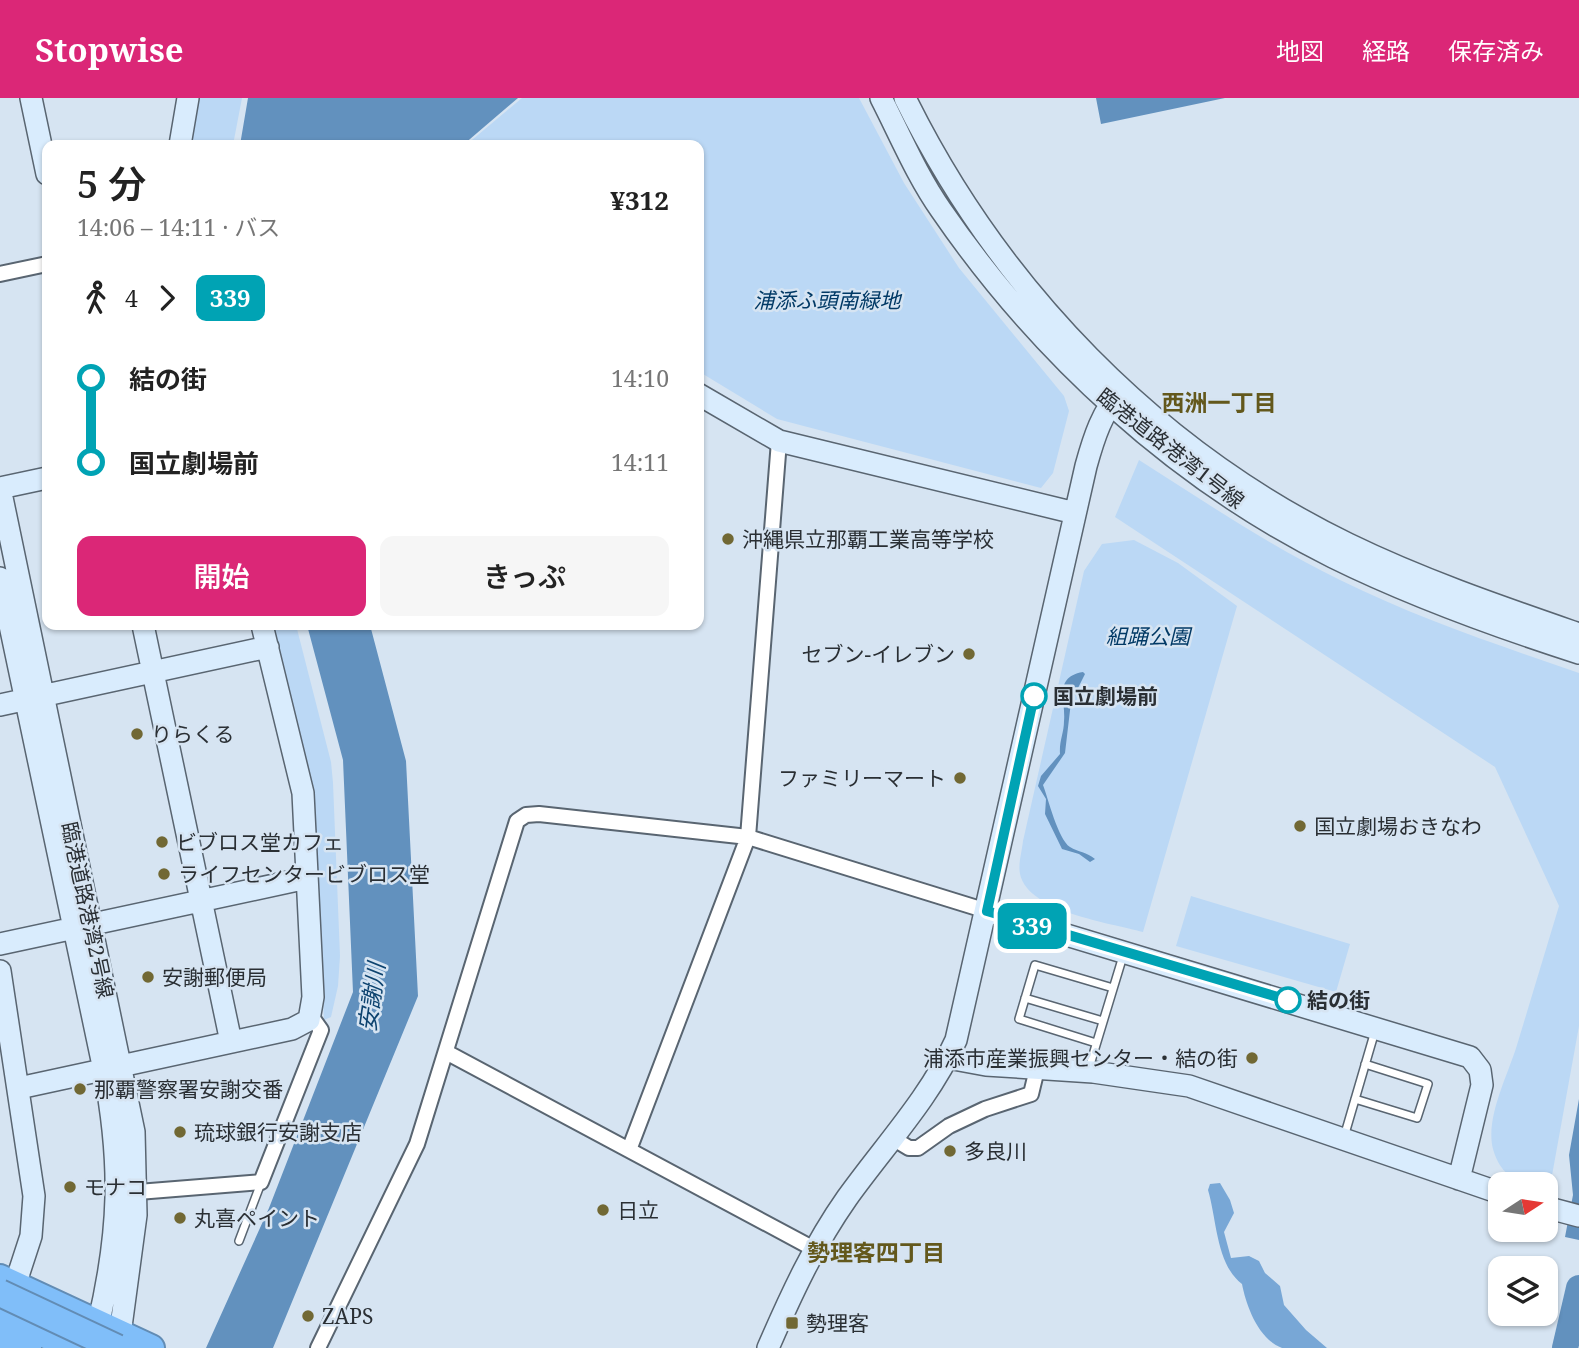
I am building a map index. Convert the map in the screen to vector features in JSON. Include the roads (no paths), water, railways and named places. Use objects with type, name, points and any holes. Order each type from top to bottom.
[{"type":"highway","points":[[5,1285],[112,1336],[151,1348]]},
{"type":"highway","points":[[0,1313],[75,1348]]},
{"type":"highway","points":[[0,1335],[28,1348]]},
{"type":"street","points":[[181,140],[188,98]]},
{"type":"street","name":"臨港道路港湾1号線","points":[[881,98],[940,208],[1025,316],[1221,490],[1331,556],[1412,593],[1579,653]]},
{"type":"street","name":"臨港道路港湾1号線","points":[[905,98],[941,167],[998,253],[1116,397],[1301,519],[1414,573],[1579,634]]},
{"type":"street","points":[[35,99],[42,143]]},
{"type":"street","points":[[0,274],[42,265]]},
{"type":"street","points":[[704,397],[779,441],[1075,513]]},
{"type":"street","points":[[768,1348],[814,1249],[847,1198],[894,1139],[948,1058],[961,1027],[1093,438],[1116,397]]},
{"type":"street","points":[[629,1150],[748,836],[779,441]]},
{"type":"street","points":[[0,488],[42,479]]},
{"type":"street","name":"臨港道路港湾2号線","points":[[0,488],[34,697],[113,1068],[134,1132],[138,1192],[112,1336]]},
{"type":"street","name":"臨港道路港湾2号線","points":[[0,578],[34,697]]},
{"type":"street","points":[[144,630],[231,1042]]},
{"type":"street","points":[[138,1192],[261,1182],[321,1030],[311,1016],[313,998],[300,771],[263,630]]},
{"type":"street","points":[[0,705],[268,647]]},
{"type":"street","points":[[318,1348],[417,1144],[516,821],[526,815],[540,814],[748,836],[987,911],[1458,1052],[1470,1057],[1480,1070],[1480,1094],[1458,1179]]},
{"type":"street","points":[[0,944],[307,878]]},
{"type":"street","points":[[0,971],[34,1196],[31,1236],[5,1285]]},
{"type":"street","points":[[19,1088],[292,1030],[311,1016]]},
{"type":"street","points":[[446,1052],[814,1249]]},
{"type":"street","points":[[948,1058],[1087,1072],[1189,1086],[1488,1189]]},
{"type":"street","name":"臨港道路港湾2号線","points":[[112,1336],[113,1260],[118,1217],[113,1068]]},
{"type":"street","points":[[894,1139],[909,1148],[918,1148],[949,1126],[985,1109],[1031,1094],[1037,1069]]},
{"type":"street","points":[[75,1348],[112,1336]]},
{"type":"lane","points":[[1087,1072],[1124,952]]},
{"type":"lane","points":[[1096,1043],[1019,1019],[1035,965],[1113,988]]},
{"type":"lane","points":[[1025,998],[1103,1021]]},
{"type":"lane","points":[[1343,1139],[1376,1027]]},
{"type":"lane","points":[[1354,1099],[1417,1118],[1428,1084],[1365,1064]]},
{"type":"lane","points":[[239,1241],[261,1182]]},
{"type":"water","points":[[248,98],[518,98],[469,140],[241,140]]},
{"type":"water","points":[[1096,98],[1225,98],[1101,124]]},
{"type":"water","name":"安謝川","points":[[308,630],[371,630],[406,761],[418,996],[273,1348],[206,1348],[269,1208],[353,992],[343,760]]},
{"type":"water","points":[[1083,672],[1085,674],[1071,702],[1065,753],[1043,785],[1061,836],[1070,847],[1095,859],[1090,862],[1079,854],[1062,849],[1045,814],[1046,799],[1038,786],[1041,776],[1060,754],[1064,725],[1064,684],[1074,675]]},
{"type":"water","points":[[1579,1099],[1579,1240],[1565,1237],[1573,1195],[1569,1155]]},
{"type":"waterway","points":[[1565,1348],[1579,1288]]},
{"type":"place","name":"沖縄県立那覇工業高等学校","points":[[728,539]]},
{"type":"place","name":"セブン-イレブン","points":[[969,654]]},
{"type":"place","name":"国立劇場前","points":[[1034,696]]},
{"type":"place","name":"りらくる","points":[[137,734]]},
{"type":"place","name":"ファミリーマート","points":[[960,778]]},
{"type":"place","name":"国立劇場おきなわ","points":[[1300,826]]},
{"type":"place","name":"ビブロス堂カフェ","points":[[162,842]]},
{"type":"place","name":"ライフセンタービブロス堂","points":[[164,874]]},
{"type":"place","name":"安謝郵便局","points":[[148,977]]},
{"type":"place","name":"結の街","points":[[1288,1000]]},
{"type":"place","name":"浦添市産業振興センター・結の街","points":[[1252,1058]]},
{"type":"place","name":"那覇警察署安謝交番","points":[[80,1089]]},
{"type":"place","name":"琉球銀行安謝支店","points":[[180,1132]]},
{"type":"place","name":"多良川","points":[[950,1151]]},
{"type":"place","name":"モナコ","points":[[70,1187]]},
{"type":"place","name":"日立","points":[[603,1210]]},
{"type":"place","name":"丸喜ペイント","points":[[180,1218]]},
{"type":"place","name":"ZAPS","points":[[308,1316]]},
{"type":"place","name":"勢理客","points":[[792,1323]]},
{"type":"district","name":"西洲一丁目","points":[[1219,402]]},
{"type":"district","name":"勢理客四丁目","points":[[876,1252]]},
{"type":"park label","name":"浦添ふ頭南緑地","points":[[827,300]]},
{"type":"park label","name":"組踊公園","points":[[1148,636]]}]
